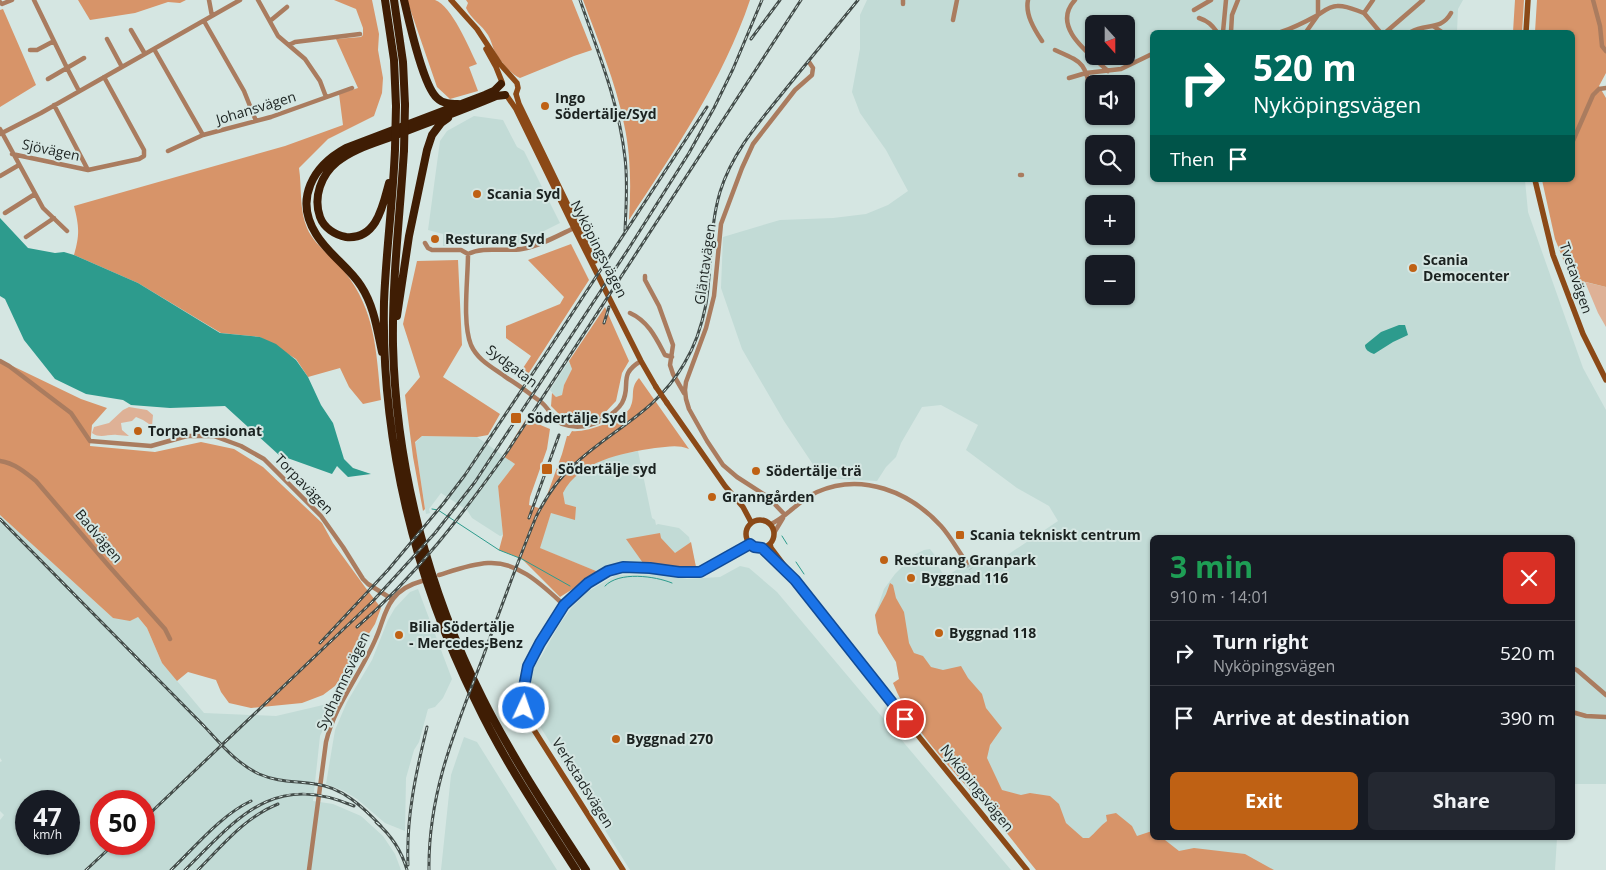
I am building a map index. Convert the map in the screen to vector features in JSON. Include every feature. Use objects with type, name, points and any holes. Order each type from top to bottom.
[{"type":"highway","points":[[385,0],[394,60],[396,106],[395,162],[384,303],[386,375]]},
{"type":"highway","points":[[394,0],[404,62],[405,105],[404,150],[393,302],[393,346],[404,456],[416,516],[444,608],[457,643],[483,699],[520,766],[586,870]]},
{"type":"highway","points":[[404,0],[428,88],[440,101],[460,104]]},
{"type":"highway","points":[[502,83],[494,91],[485,95],[341,151],[329,158],[312,180],[308,196],[308,211],[312,227],[321,241],[351,272],[364,291],[376,320],[403,494],[425,576],[450,646],[476,704],[514,770],[576,870]]},
{"type":"highway","points":[[395,162],[382,209],[372,228],[360,235],[346,236],[332,232],[326,227],[319,215],[318,195],[326,174],[338,161],[364,147],[496,96],[506,95]]},
{"type":"highway","points":[[393,346],[409,236],[429,142],[441,123],[456,112]]},
{"type":"main road","points":[[451,0],[470,21],[500,64],[518,85],[516,94],[506,95],[501,90],[502,83],[496,67],[470,21]]},
{"type":"main road","points":[[1526,30],[1528,0]]},
{"type":"main road","points":[[502,83],[506,79],[512,78]]},
{"type":"main road","name":"Nyköpingsvägen","points":[[516,94],[576,227]]},
{"type":"main road","name":"Nyköpingsvägen","points":[[506,95],[516,108],[641,361],[656,387],[725,486],[743,507],[751,522]]},
{"type":"main road","name":"Tvetavägen","points":[[1535,182],[1553,255],[1583,334],[1606,380]]},
{"type":"main road","name":"Nyköpingsvägen","points":[[743,507],[759,519]]},
{"type":"main road","points":[[759,519],[771,524],[774,533],[774,538],[770,544],[762,548],[754,547],[746,537],[747,527],[751,522],[759,519]]},
{"type":"main road","name":"Verkstadsvägen","points":[[732,554],[746,537]]},
{"type":"main road","name":"Verkstadsvägen","points":[[623,870],[534,730],[524,708],[523,692],[528,666],[564,605],[588,583],[608,571],[623,567],[700,572],[750,544]]},
{"type":"main road","name":"Nyköpingsvägen","points":[[770,544],[795,580],[1027,870]]},
{"type":"main road","name":"Nyköpingsvägen","points":[[762,548],[795,580]]},
{"type":"street","points":[[0,2],[2,4],[12,0]]},
{"type":"street","points":[[34,0],[79,91]]},
{"type":"street","points":[[209,0],[212,16]]},
{"type":"street","points":[[67,231],[43,208],[1,132],[54,105],[240,0]]},
{"type":"street","points":[[258,0],[278,36],[305,59],[320,82],[326,97]]},
{"type":"street","points":[[953,20],[957,0]]},
{"type":"street","points":[[1028,0],[1027,6],[1033,28],[1042,40]]},
{"type":"street","points":[[1075,0],[1070,5],[1066,17],[1073,38],[1108,71]]},
{"type":"street","points":[[1194,10],[1211,0]]},
{"type":"street","points":[[1223,30],[1226,0]]},
{"type":"street","points":[[1231,30],[1232,15],[1238,0]]},
{"type":"street","points":[[1307,30],[1318,15],[1318,0]]},
{"type":"street","points":[[1364,13],[1373,0]]},
{"type":"street","points":[[1388,30],[1423,0]]},
{"type":"street","points":[[1592,0],[1600,26],[1602,46],[1606,51]]},
{"type":"street","points":[[1286,30],[1336,5],[1346,6],[1364,13],[1378,30]]},
{"type":"street","points":[[270,21],[287,7]]},
{"type":"street","points":[[1415,30],[1424,26],[1441,24],[1451,13]]},
{"type":"street","points":[[1199,18],[1206,20],[1216,30]]},
{"type":"street","points":[[204,20],[244,91],[256,121]]},
{"type":"street","points":[[1433,26],[1439,30]]},
{"type":"street","points":[[131,30],[145,54]]},
{"type":"street","points":[[289,45],[295,42],[360,34]]},
{"type":"street","points":[[107,39],[122,67]]},
{"type":"street","points":[[30,50],[43,48],[54,42]]},
{"type":"street","points":[[154,49],[203,136]]},
{"type":"street","points":[[1055,50],[1082,64],[1086,73]]},
{"type":"street","points":[[1069,78],[1086,73],[1121,69],[1150,55]]},
{"type":"street","points":[[48,79],[84,58]]},
{"type":"street","name":"Gläntavägen","points":[[685,394],[686,382],[699,350],[714,296],[720,231],[727,206],[753,144],[795,90],[812,75],[813,68],[809,62]]},
{"type":"street","name":"Sjövägen","points":[[12,154],[88,170],[139,159],[144,156],[144,150],[104,77]]},
{"type":"street","name":"Johansvägen","points":[[168,151],[203,136],[256,121],[352,88]]},
{"type":"street","points":[[1575,137],[1593,95],[1600,89],[1606,88]]},
{"type":"street","points":[[54,105],[88,170]]},
{"type":"street","points":[[0,176],[19,165]]},
{"type":"street","points":[[5,213],[35,194]]},
{"type":"street","points":[[26,237],[54,218]]},
{"type":"street","points":[[425,243],[432,250],[461,250],[468,254],[476,250],[522,249],[576,227]]},
{"type":"street","name":"Sydgatan","points":[[468,254],[467,321],[472,347],[483,361],[545,405],[559,423],[572,427],[583,427],[610,415],[622,403],[629,371],[641,361]]},
{"type":"street","points":[[645,276],[645,280],[660,306],[673,344],[670,365],[673,374],[685,394],[687,404],[693,416],[729,472],[768,497],[785,515]]},
{"type":"street","points":[[630,312],[638,316],[647,325],[665,355],[672,357]]},
{"type":"street","name":"Torpavägen","points":[[0,361],[71,414],[90,441],[151,446],[187,436],[214,436],[241,446],[264,459],[320,516],[343,547],[362,579],[392,599]]},
{"type":"street","name":"Badvägen","points":[[0,460],[9,462],[36,481],[165,630],[170,639]]},
{"type":"street","points":[[771,524],[806,498],[829,488],[851,484],[877,486],[898,493],[920,506],[941,526],[967,563]]},
{"type":"street","points":[[774,533],[785,515]]},
{"type":"street","points":[[439,575],[479,564],[502,564],[529,576],[564,605]]},
{"type":"street","points":[[392,599],[404,589],[422,581]]},
{"type":"street","name":"Sydhamnsvägen","points":[[309,870],[326,742],[330,728],[342,701],[366,658],[392,599]]},
{"type":"street","points":[[1575,669],[1604,690],[1606,695]]},
{"type":"street","points":[[1575,713],[1586,716],[1606,716]]},
{"type":"shaded area","points":[[78,0],[186,0],[180,3],[168,2],[135,13],[90,20]]},
{"type":"shaded area","points":[[334,0],[372,0],[379,34],[378,50],[383,78],[382,93],[374,116],[328,139],[299,168],[301,198],[304,221],[310,234],[355,286],[363,301],[373,332],[381,400],[363,404],[349,387],[340,368],[308,377],[296,359],[260,337],[221,333],[138,283],[74,255],[78,230],[74,206],[285,146],[343,125],[339,94],[358,88],[336,39],[361,37],[363,35],[363,28],[356,9]]},
{"type":"shaded area","points":[[407,0],[435,0],[448,10],[477,64],[469,67],[478,91],[450,99],[437,87]]},
{"type":"shaded area","points":[[466,0],[572,0],[592,50],[520,78],[509,70],[499,58],[488,35],[468,12]]},
{"type":"shaded area","points":[[583,0],[750,0],[726,58],[697,114],[629,220],[630,172],[621,109]]},
{"type":"shaded area","points":[[867,0],[1463,0],[1458,9],[1457,30],[1150,30],[1150,182],[1525,182],[1528,212],[1583,368],[1606,410],[1606,784],[1575,784],[1575,535],[1150,535],[1150,840],[1557,840],[1555,870],[1195,870],[1172,846],[1161,843],[1084,854],[1007,801],[899,679],[896,662],[878,633],[875,615],[884,589],[895,574],[914,555],[930,549],[939,561],[936,563],[945,577],[974,559],[978,564],[991,566],[1058,521],[1049,506],[1017,488],[966,450],[978,425],[941,405],[922,407],[901,443],[896,457],[886,467],[877,481],[822,478],[784,421],[742,349],[721,288],[723,237],[780,220],[833,218],[866,214],[888,205],[908,191],[886,150],[860,113],[852,92],[860,49],[860,15]]},
{"type":"shaded area","points":[[1515,0],[1524,0],[1522,30],[1513,30]]},
{"type":"shaded area","points":[[1537,0],[1606,0],[1606,73],[1599,86],[1606,98],[1606,287],[1586,282],[1574,286],[1555,239],[1542,182],[1575,182],[1575,30],[1535,30]]},
{"type":"shaded area","points":[[3,9],[36,85],[0,107],[0,10]]},
{"type":"shaded area","points":[[474,116],[503,120],[517,147],[524,151],[560,223],[520,243],[443,246],[443,234],[428,230],[440,141],[447,131]]},
{"type":"shaded area","points":[[0,218],[28,248],[74,255],[138,283],[220,333],[260,337],[276,344],[296,360],[308,377],[321,405],[333,423],[344,459],[353,468],[371,474],[348,477],[337,466],[332,474],[279,455],[225,406],[170,408],[131,405],[123,400],[86,394],[55,379],[24,340],[5,299],[0,296]]},
{"type":"shaded area","points":[[571,244],[589,280],[523,382],[517,377],[531,356],[506,338],[506,326],[560,304],[564,297],[528,260]]},
{"type":"shaded area","points":[[458,260],[462,345],[443,377],[500,414],[488,435],[477,437],[422,436],[415,442],[425,509],[423,511],[413,457],[405,395],[420,377],[403,324],[417,261]]},
{"type":"shaded area","points":[[1585,282],[1606,287],[1606,327],[1598,313]]},
{"type":"shaded area","points":[[605,307],[629,361],[622,373],[616,401],[601,417],[586,422],[568,423],[551,406],[552,393],[556,397],[562,395],[564,385],[572,369],[569,361]]},
{"type":"shaded area","points":[[1399,325],[1405,325],[1408,335],[1374,354],[1367,350],[1365,345],[1381,332]]},
{"type":"shaded area","points":[[0,360],[81,399],[107,408],[92,425],[90,446],[155,452],[201,442],[234,449],[263,467],[322,523],[333,543],[381,608],[375,624],[335,686],[323,695],[302,703],[251,708],[229,703],[221,692],[216,680],[188,672],[177,681],[162,663],[147,628],[138,617],[130,621],[113,618],[0,515]]},
{"type":"shaded area","points":[[569,361],[572,369],[564,385],[562,395],[556,397],[550,390]]},
{"type":"shaded area","points":[[639,378],[689,449],[668,447],[616,456],[590,466],[570,482],[563,493],[565,504],[576,507],[575,520],[551,513],[540,548],[596,571],[595,575],[560,597],[522,559],[499,550],[503,535],[498,486],[515,464],[503,456],[526,419],[550,429],[547,449],[529,505],[542,509],[567,436],[572,431],[586,430],[603,425],[626,413],[632,404],[633,389]]},
{"type":"shaded area","points":[[129,407],[147,410],[153,415],[152,426],[136,417],[132,421],[121,423],[122,430],[129,436],[101,436],[92,433],[94,427],[109,423]]},
{"type":"shaded area","points":[[422,436],[477,437],[515,464],[498,486],[503,535],[500,536],[472,518],[467,510],[441,493],[429,509],[430,513],[426,514],[415,443]]},
{"type":"shaded area","points":[[638,451],[652,518],[655,520],[656,525],[679,528],[689,537],[696,567],[668,567],[626,562],[596,571],[539,548],[551,513],[565,504],[563,493],[569,481],[588,467],[612,456]]},
{"type":"shaded area","points":[[0,515],[113,618],[138,617],[147,628],[162,663],[204,713],[276,716],[336,702],[320,736],[313,801],[333,804],[361,816],[383,836],[395,854],[401,870],[0,870],[0,820],[4,815],[0,811],[0,762],[2,761],[0,758]]},
{"type":"shaded area","points":[[660,533],[661,538],[675,553],[691,542],[696,567],[668,567],[643,563],[626,539]]},
{"type":"shaded area","points":[[740,566],[749,568],[777,592],[1011,870],[630,870],[598,819],[592,804],[577,785],[534,717],[530,702],[529,681],[533,667],[572,607],[587,592],[616,575],[662,574],[687,579],[720,577]]},
{"type":"shaded area","points":[[890,583],[893,585],[896,598],[904,612],[909,643],[914,653],[923,656],[931,667],[943,670],[961,666],[968,678],[982,694],[986,708],[1002,728],[990,745],[987,758],[1002,790],[1021,795],[1030,793],[1050,796],[1059,804],[1066,823],[1083,838],[1089,838],[1107,821],[1106,815],[1116,813],[1132,826],[1137,836],[1150,832],[1150,840],[1165,840],[1179,851],[1194,848],[1245,854],[1274,870],[1036,870],[998,822],[940,756],[902,702],[893,683],[899,679],[896,662],[878,633],[875,615]]},
{"type":"shaded area","points":[[418,589],[452,679],[443,698],[435,707],[428,709],[419,742],[414,750],[406,778],[405,831],[385,823],[357,799],[344,791],[326,784],[335,730],[347,702],[372,660],[388,620],[395,608],[410,592]]},
{"type":"shaded area","points":[[464,737],[477,742],[557,870],[441,870],[451,775]]},
{"type":"waterway","points":[[432,509],[438,510],[499,550],[522,559],[570,586]]},
{"type":"waterway","points":[[782,536],[787,544]]},
{"type":"waterway","points":[[796,562],[804,574]]},
{"type":"waterway","points":[[605,586],[619,578],[637,576],[656,578],[672,583]]},
{"type":"tunnel","points":[[967,563],[971,569]]},
{"type":"railway","points":[[580,0],[607,78],[618,117],[625,158],[625,231]]},
{"type":"railway","points":[[155,809],[372,602],[435,533],[475,482],[629,248],[689,153],[733,69],[762,0]]},
{"type":"railway","points":[[751,39],[780,0]]},
{"type":"railway","points":[[357,627],[419,566],[473,499],[507,452],[801,0]]},
{"type":"railway","points":[[429,870],[433,814],[446,761],[463,709],[536,517],[558,481],[590,451],[661,395],[684,364],[695,343],[704,312],[716,206],[732,162],[759,123],[858,0]]},
{"type":"railway","points":[[320,643],[388,570],[465,475],[707,107]]},
{"type":"railway","points":[[604,323],[609,307]]},
{"type":"railway","points":[[529,518],[559,435]]},
{"type":"railway","points":[[0,519],[236,759],[251,770],[266,777],[315,784],[334,789],[359,805],[381,826]]},
{"type":"railway","points":[[408,865],[410,813],[427,727]]},
{"type":"railway","points":[[185,870],[240,818],[259,805],[279,797],[301,794],[326,797],[354,806]]},
{"type":"railway","points":[[171,870],[229,814],[251,801]]},
{"type":"railway","points":[[198,870],[245,824],[255,816],[278,804]]},
{"type":"railway","points":[[376,822],[395,844],[407,870]]},
{"type":"railway","points":[[86,870],[102,855]]},
{"type":"place","name":"Ingo Södertälje/Syd","points":[[545,106]]},
{"type":"place","name":"Scania Syd","points":[[477,194]]},
{"type":"place","name":"Resturang Syd","points":[[435,239]]},
{"type":"place","name":"Scania Democenter","points":[[1413,268]]},
{"type":"place","name":"Södertälje Syd","points":[[516,418]]},
{"type":"place","name":"Torpa Pensionat","points":[[138,431]]},
{"type":"place","name":"Södertälje syd","points":[[547,469]]},
{"type":"place","name":"Södertälje trä","points":[[756,471]]},
{"type":"place","name":"Granngården","points":[[712,497]]},
{"type":"place","name":"Scania tekniskt centrum","points":[[960,535]]},
{"type":"place","name":"Resturang Granpark","points":[[884,560]]},
{"type":"place","name":"Byggnad 116","points":[[911,578]]},
{"type":"place","name":"Byggnad 118","points":[[939,633]]},
{"type":"place","name":"Bilia Södertälje - Mercedes-Benz","points":[[399,635]]},
{"type":"place","name":"Byggnad 270","points":[[616,739]]},
{"type":"route","points":[[524,708],[523,692],[528,666],[564,605],[588,583],[608,571],[623,567],[700,572],[750,544],[766,551],[795,580],[905,719]]}]
